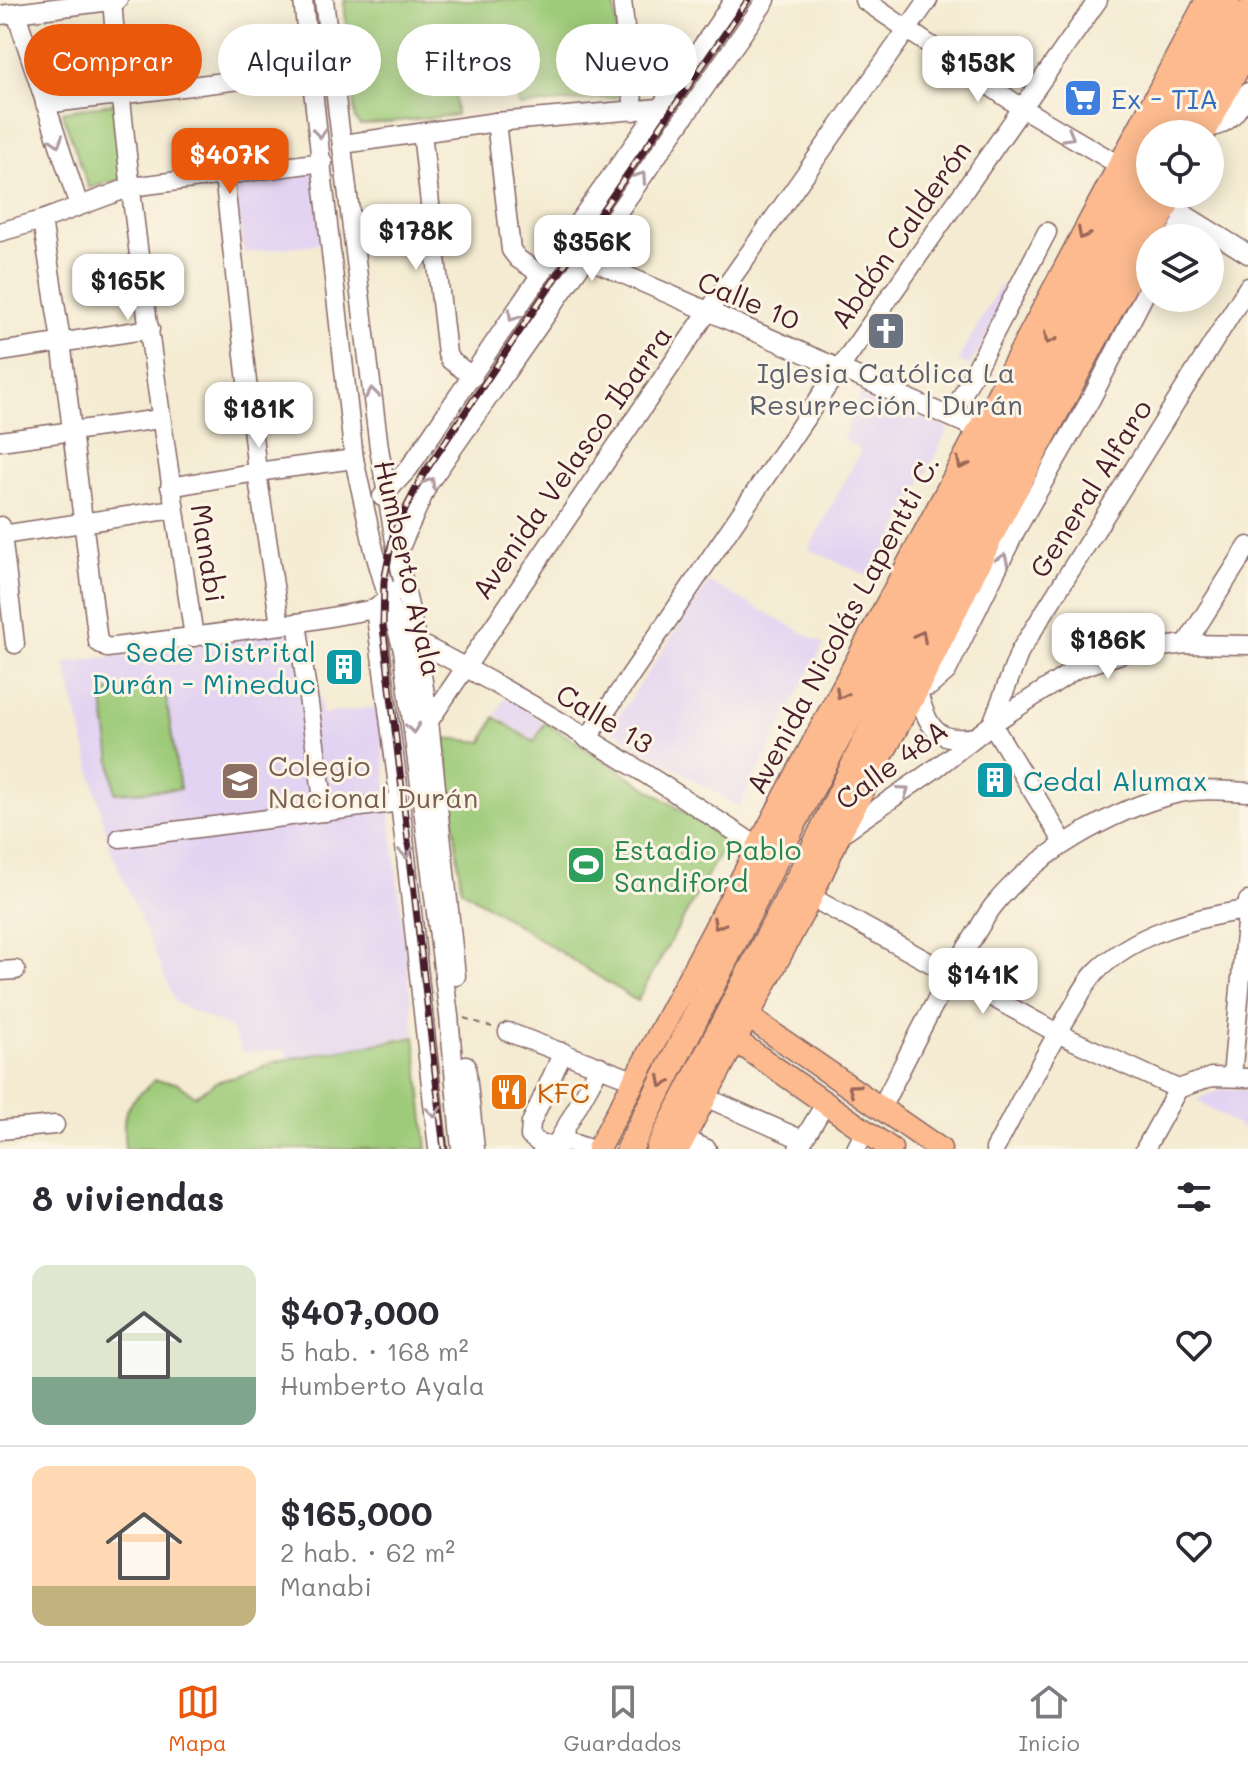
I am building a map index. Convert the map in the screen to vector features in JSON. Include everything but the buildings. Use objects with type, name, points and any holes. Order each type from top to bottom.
[{"type":"highway","points":[[1165,120],[1227,0]]},
{"type":"highway","points":[[1204,120],[1248,13]]},
{"type":"highway","name":"Avenida Nicolás Lapentti C.","points":[[629,1149],[686,1008],[806,798],[1136,172]]},
{"type":"highway","points":[[659,1149],[734,1023],[883,706],[1168,208]]},
{"type":"main road","name":"Avenida Nicolás Lapentti C.","points":[[1158,120],[1207,0]]},
{"type":"main road","points":[[1206,120],[1248,49]]},
{"type":"main road","name":"Avenida Nicolás Lapentti C.","points":[[699,984],[760,848],[980,430],[1136,171]]},
{"type":"main road","points":[[681,1144],[705,1097],[734,1023],[811,897],[839,835],[917,690],[1018,468],[1136,263]]},
{"type":"main road","points":[[699,984],[734,1023],[861,1140],[891,1149]]},
{"type":"main road","name":"Avenida Nicolás Lapentti C.","points":[[598,1149],[633,1080],[686,1008]]},
{"type":"main road","points":[[686,1008],[734,1023],[881,1108],[940,1149]]},
{"type":"street","name":"Manabi","points":[[112,0],[114,24]]},
{"type":"street","points":[[79,206],[14,12],[118,0]]},
{"type":"street","name":"Humberto Ayala","points":[[303,0],[306,24]]},
{"type":"street","name":"Humberto Ayala","points":[[324,0],[379,448],[397,553],[396,590],[449,1016],[461,1149]]},
{"type":"street","points":[[622,0],[634,111]]},
{"type":"street","points":[[364,511],[387,493],[409,468],[734,0]]},
{"type":"street","points":[[380,567],[397,553],[428,484],[766,0]]},
{"type":"street","points":[[864,0],[1022,108],[1136,165]]},
{"type":"street","name":"Avenida Velasco Ibarra","points":[[429,721],[707,313],[928,0]]},
{"type":"street","name":"Abdón Calderón","points":[[587,739],[839,369],[1098,0]]},
{"type":"street","points":[[1224,123],[1248,92]]},
{"type":"street","points":[[45,104],[113,96]]},
{"type":"street","name":"Manabi","points":[[121,96],[160,419],[194,637]]},
{"type":"street","name":"Humberto Ayala","points":[[316,96],[354,459],[364,511],[380,567],[396,590],[417,642],[429,721],[475,1149]]},
{"type":"street","points":[[343,144],[496,122],[660,108]]},
{"type":"street","points":[[496,122],[511,250],[518,259],[541,274]]},
{"type":"street","points":[[422,133],[447,354],[450,360],[473,377]]},
{"type":"street","points":[[0,232],[131,187],[323,162]]},
{"type":"street","points":[[224,175],[257,472],[325,812]]},
{"type":"street","points":[[1180,208],[1248,254]]},
{"type":"street","points":[[42,220],[61,341],[98,642],[107,648],[289,624],[375,609],[396,590]]},
{"type":"street","points":[[951,417],[1047,232]]},
{"type":"street","name":"Calle 10","points":[[584,257],[980,430]]},
{"type":"street","name":"General Alfaro","points":[[992,724],[1020,651],[1248,287]]},
{"type":"street","points":[[917,690],[930,686],[947,671],[1016,530],[1092,397],[1136,311]]},
{"type":"street","points":[[0,352],[150,329]]},
{"type":"street","points":[[0,441],[160,419]]},
{"type":"street","points":[[170,487],[354,459]]},
{"type":"street","points":[[15,644],[1,529],[83,524],[174,509]]},
{"type":"street","points":[[1186,644],[1248,546]]},
{"type":"street","points":[[375,609],[377,689],[400,802],[438,1149]]},
{"type":"street","name":"Calle 13","points":[[417,642],[464,666],[587,739],[760,848]]},
{"type":"street","name":"Calle 48A","points":[[839,835],[936,768],[992,724],[1076,669],[1130,651],[1186,644],[1248,645]]},
{"type":"street","name":"Calle 48A","points":[[917,690],[924,713],[937,733],[949,739],[974,737]]},
{"type":"street","points":[[992,724],[1064,843]]},
{"type":"street","points":[[881,1108],[951,973],[994,905],[1019,880],[1064,843],[1144,804],[1177,793],[1210,790],[1248,792]]},
{"type":"street","points":[[120,838],[400,802]]},
{"type":"street","points":[[811,897],[1057,1033],[1178,1089]]},
{"type":"street","points":[[995,1149],[1057,1033],[1093,974],[1119,952],[1189,921],[1247,904],[1240,1078],[1197,1080],[1178,1089],[1145,1149]]},
{"type":"street","points":[[508,1032],[633,1080]]},
{"type":"street","points":[[563,1052],[529,1130],[535,1142],[550,1147],[569,1142],[590,1149]]},
{"type":"street","points":[[556,1145],[600,1066]]},
{"type":"street","points":[[705,1097],[800,1145],[825,1104]]},
{"type":"street","points":[[0,1130],[55,1125]]},
{"type":"street","points":[[681,1144],[707,1149]]},
{"type":"path","points":[[461,1017],[508,1032]]},
{"type":"shaded area","points":[[313,168],[322,243],[244,253],[235,178]]},
{"type":"shaded area","points":[[1000,286],[1013,294],[969,366],[958,360]]},
{"type":"shaded area","points":[[860,394],[949,428],[873,578],[809,549],[861,450],[843,439]]},
{"type":"shaded area","points":[[709,582],[824,644],[739,807],[610,729]]},
{"type":"shaded area","name":"Colegio Nacional Durán","points":[[311,627],[322,714],[378,707],[415,1035],[288,1059],[285,1050],[242,1052],[231,1028],[176,1003],[110,848],[65,663]]},
{"type":"shaded area","points":[[505,697],[543,721],[533,740],[496,715]]},
{"type":"shaded area","points":[[1223,1089],[1248,1090],[1248,1132],[1196,1100]]},
{"type":"green space","points":[[344,0],[614,0],[616,24],[556,24],[556,96],[618,96],[519,106],[518,96],[540,96],[540,24],[397,24],[397,96],[455,96],[456,115],[360,125],[355,119],[353,96],[381,96],[381,24],[346,24]]},
{"type":"green space","points":[[117,103],[128,177],[89,188],[62,112]]},
{"type":"green space","points":[[164,685],[180,789],[115,793],[102,692]]},
{"type":"green space","name":"Estadio Pablo Sandiford","points":[[495,717],[534,742],[545,722],[727,840],[637,1001],[461,889],[445,738],[483,742]]},
{"type":"green space","points":[[415,1037],[427,1149],[125,1149],[127,1109],[155,1080],[177,1083],[195,1096],[216,1082],[278,1061]]},
{"type":"railway","points":[[444,1149],[383,627],[384,581],[394,531],[423,475],[748,0]]},
{"type":"place","name":"Ex - TIA","points":[[1083,98]]},
{"type":"place","name":"Iglesia Católica La Resurreción | Durán","points":[[886,331]]},
{"type":"place","name":"Sede Distrital Durán - Mineduc","points":[[344,667]]},
{"type":"place","name":"Cedal Alumax","points":[[995,780]]},
{"type":"place","name":"Colegio Nacional Durán","points":[[240,781]]},
{"type":"place","name":"Estadio Pablo Sandiford","points":[[586,865]]},
{"type":"place","name":"KFC","points":[[509,1092]]}]
